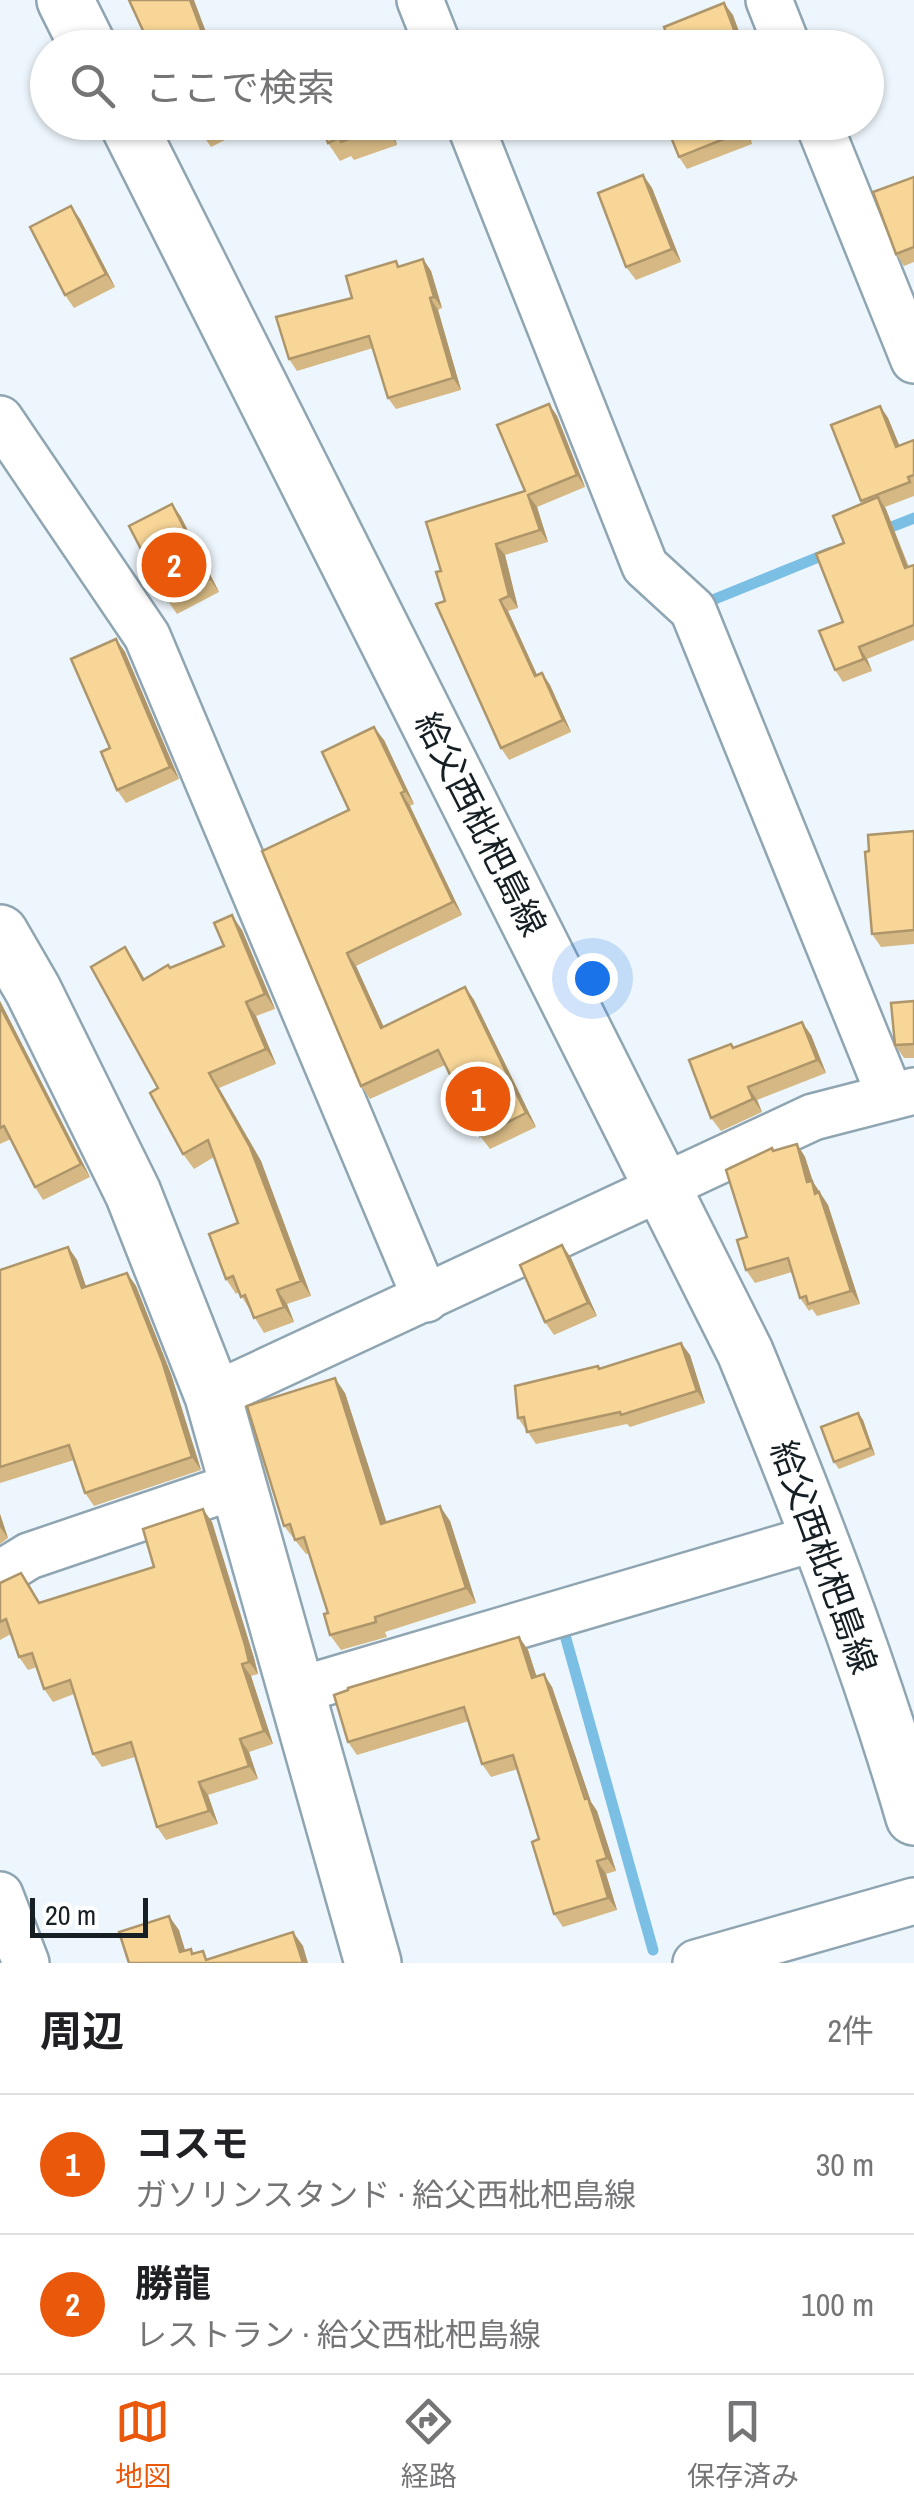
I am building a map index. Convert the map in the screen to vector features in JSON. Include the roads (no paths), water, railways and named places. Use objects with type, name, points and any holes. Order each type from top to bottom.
[{"type":"main road","points":[[65,0],[80,30]]},
{"type":"main road","name":"給父西枇杷島線","points":[[136,140],[745,1352],[819,1537],[902,1726],[914,1817]]},
{"type":"main road","points":[[0,933],[33,990],[133,1193],[213,1396],[373,1963]]},
{"type":"street","points":[[420,0],[432,30]]},
{"type":"street","points":[[769,0],[781,30]]},
{"type":"street","points":[[213,1396],[813,1117],[902,1093],[693,610],[646,566],[475,140]]},
{"type":"street","points":[[825,140],[914,360]]},
{"type":"street","points":[[0,420],[147,636],[426,1299]]},
{"type":"street","points":[[0,1574],[29,1556],[238,1486]]},
{"type":"street","points":[[296,1691],[819,1537]]},
{"type":"street","points":[[0,1894],[26,1963]]},
{"type":"street","points":[[696,1963],[914,1901]]},
{"type":"waterway","points":[[881,531],[914,518]]},
{"type":"waterway","points":[[713,610],[710,601],[831,552]]},
{"type":"waterway","points":[[555,1630],[563,1628],[653,1950]]},
{"type":"place","name":"勝龍","points":[[174,565]]},
{"type":"place","name":"コスモ","points":[[478,1099]]}]
